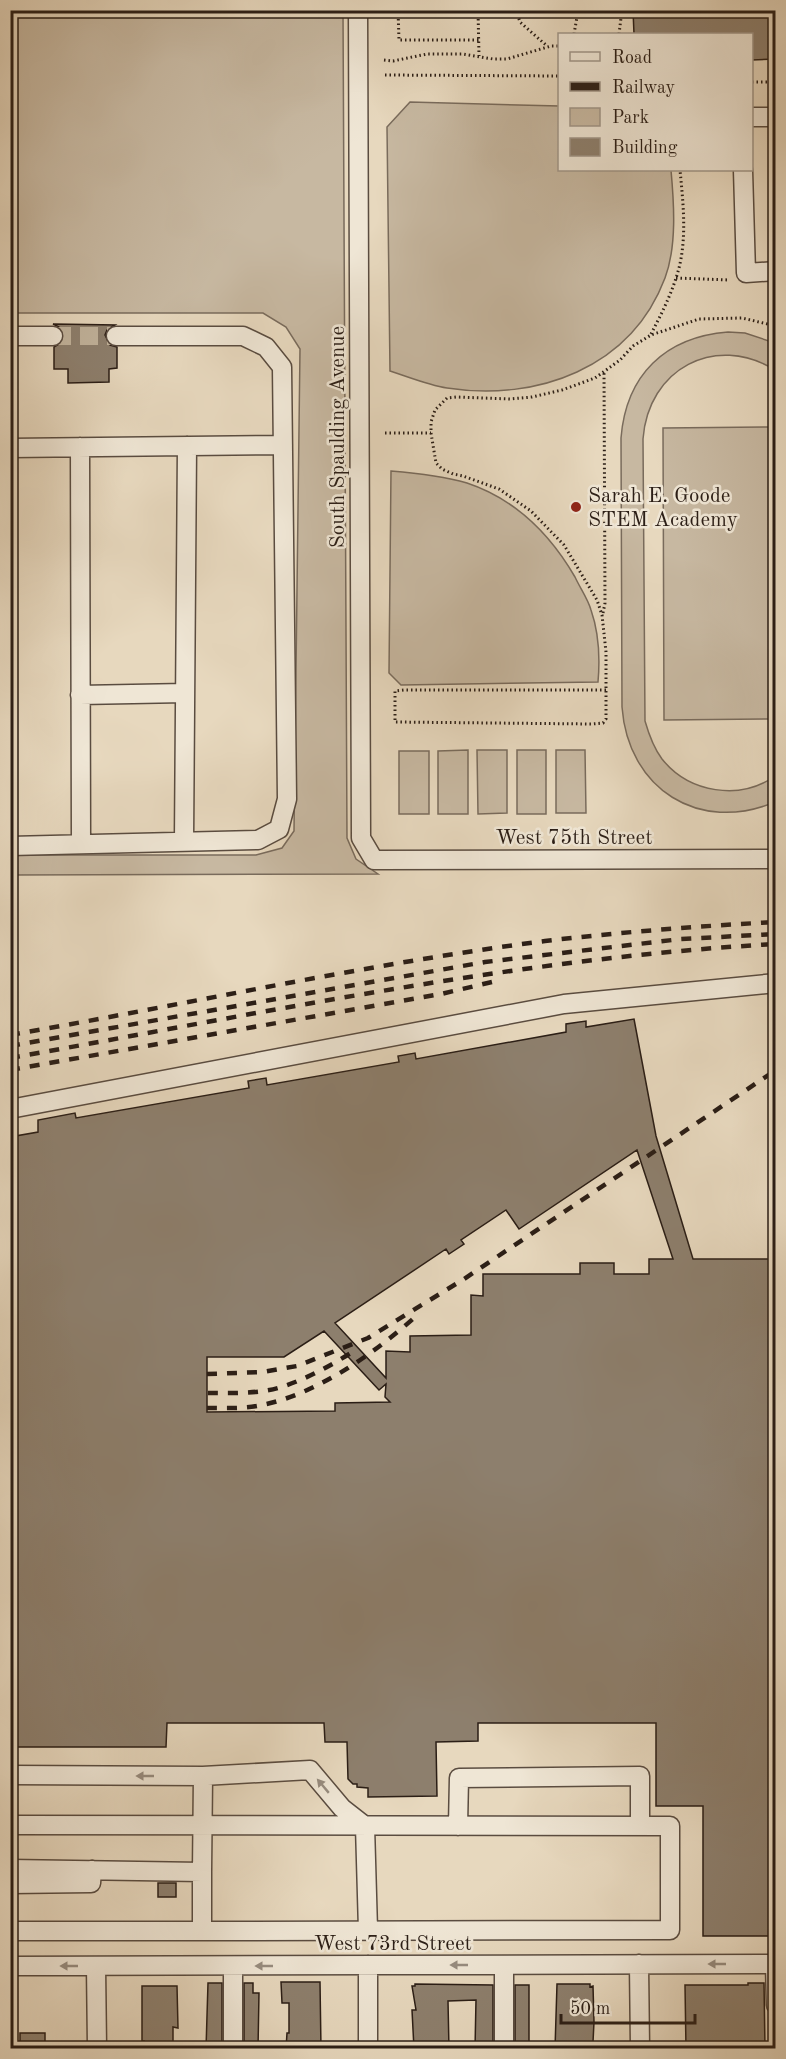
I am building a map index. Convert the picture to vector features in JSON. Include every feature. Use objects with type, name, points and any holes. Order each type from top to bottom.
[{"type":"street","name":"South Spaulding Avenue","points":[[358,10],[361,838],[374,860]]},
{"type":"street","points":[[753,117],[776,117]]},
{"type":"street","points":[[743,171],[746,273],[776,271]]},
{"type":"street","points":[[10,336],[53,336]]},
{"type":"street","points":[[10,846],[258,840],[279,829],[287,799],[282,367],[266,347],[243,336],[116,336]]},
{"type":"street","points":[[10,448],[283,445]]},
{"type":"street","points":[[184,841],[187,446]]},
{"type":"street","points":[[80,447],[81,844]]},
{"type":"street","points":[[80,695],[185,693]]},
{"type":"street","name":"West 75th Street","points":[[374,860],[776,859]]},
{"type":"street","points":[[10,1109],[564,1004],[776,983]]},
{"type":"street","points":[[10,1775],[203,1776],[310,1770],[342,1808],[365,1826]]},
{"type":"street","points":[[202,1931],[203,1776]]},
{"type":"street","points":[[458,1826],[459,1778],[640,1776],[640,1826]]},
{"type":"street","points":[[10,1825],[670,1826],[670,1930],[10,1931]]},
{"type":"street","points":[[365,1826],[368,1930]]},
{"type":"street","points":[[10,1869],[202,1872]]},
{"type":"street","points":[[10,1884],[91,1883],[92,1870]]},
{"type":"street","points":[[639,1964],[640,2049]]},
{"type":"street","points":[[775,1964],[776,2005]]},
{"type":"street","name":"West 73rd Street","points":[[10,1966],[775,1964]]},
{"type":"street","points":[[368,1965],[368,2049]]},
{"type":"street","points":[[504,1965],[504,2049]]},
{"type":"street","points":[[96,1966],[97,2049]]},
{"type":"street","points":[[233,1966],[233,2049]]},
{"type":"path","points":[[398,10],[399,40],[479,40]]},
{"type":"path","points":[[478,10],[479,56]]},
{"type":"path","points":[[510,10],[527,14],[534,10]]},
{"type":"path","points":[[563,10],[579,12],[574,33]]},
{"type":"path","points":[[619,33],[622,10]]},
{"type":"path","points":[[516,11],[520,22],[548,47]]},
{"type":"path","points":[[384,60],[393,62],[428,54],[507,59],[558,46]]},
{"type":"path","points":[[385,75],[558,76]]},
{"type":"path","points":[[753,82],[776,82]]},
{"type":"path","points":[[651,335],[664,309],[679,268],[683,238],[680,171]]},
{"type":"path","points":[[675,278],[731,280]]},
{"type":"path","points":[[606,690],[395,691],[395,722],[603,723],[606,719],[606,690],[602,615],[597,600],[564,544],[531,511],[500,489],[442,469],[436,463],[431,433],[435,411],[447,398],[510,399],[562,390],[595,378],[620,360],[633,346],[651,335],[699,320],[716,318],[753,320],[776,326]]},
{"type":"path","points":[[602,615],[605,603],[604,372]]},
{"type":"path","points":[[385,433],[431,433]]},
{"type":"green space","points":[[11,11],[343,11],[347,838],[356,859],[378,874],[11,875],[10,855],[256,855],[282,848],[294,831],[300,349],[286,327],[263,313],[11,313]]},
{"type":"green space","points":[[410,102],[558,106],[558,171],[671,171],[674,210],[669,266],[650,309],[629,335],[605,356],[577,372],[547,383],[514,389],[481,391],[447,388],[390,371],[387,127]]},
{"type":"green space","points":[[728,332],[745,333],[775,343],[775,370],[752,359],[730,355],[708,357],[688,364],[671,377],[657,393],[648,414],[643,439],[645,721],[650,736],[662,759],[673,771],[700,786],[715,790],[746,789],[775,776],[775,802],[747,810],[720,812],[695,808],[672,797],[653,782],[638,761],[627,736],[622,707],[621,438],[624,416],[631,396],[640,378],[653,363],[668,351],[685,342],[706,335]]},
{"type":"green space","points":[[775,427],[775,719],[664,720],[663,428]]},
{"type":"green space","points":[[391,471],[449,478],[467,483],[501,498],[530,520],[565,561],[590,606],[599,655],[598,682],[401,685],[389,673]]},
{"type":"green space","points":[[468,750],[468,814],[438,814],[438,751]]},
{"type":"green space","points":[[477,750],[507,750],[507,813],[478,814]]},
{"type":"green space","points":[[517,750],[546,750],[546,814],[517,814]]},
{"type":"green space","points":[[556,750],[585,750],[586,813],[556,813]]},
{"type":"green space","points":[[399,751],[429,751],[429,814],[399,814]]},
{"type":"building","points":[[633,10],[776,10],[776,59],[753,60],[753,33],[634,33]]},
{"type":"building","points":[[53,324],[115,325],[107,330],[105,335],[110,345],[117,347],[117,368],[109,369],[109,382],[68,383],[68,369],[54,369],[54,347],[62,342],[64,335],[59,327]]},
{"type":"building","points":[[634,1019],[656,1136],[693,1259],[776,1259],[776,1936],[703,1936],[703,1806],[656,1806],[656,1723],[478,1723],[478,1741],[436,1742],[437,1796],[368,1797],[368,1788],[357,1787],[357,1784],[353,1784],[348,1779],[347,1742],[325,1742],[324,1723],[167,1723],[166,1747],[10,1747],[10,1137],[38,1132],[38,1120],[75,1113],[76,1118],[249,1088],[248,1081],[266,1078],[267,1085],[399,1062],[398,1056],[415,1053],[416,1059],[566,1032],[566,1024],[586,1021],[586,1027]],"holes":[[[637,1150],[673,1259],[649,1259],[649,1274],[614,1274],[614,1263],[580,1263],[580,1274],[483,1274],[483,1296],[471,1295],[471,1335],[410,1336],[410,1352],[386,1351],[386,1378],[335,1323],[446,1249],[449,1254],[464,1244],[461,1240],[506,1210],[519,1229]],[[324,1331],[379,1390],[386,1384],[385,1397],[390,1402],[335,1403],[335,1411],[207,1412],[207,1357],[284,1357]]]},
{"type":"building","points":[[158,1883],[176,1883],[176,1897],[158,1897]]},
{"type":"building","points":[[281,1982],[320,1982],[321,2049],[286,2049],[287,2033],[289,2033],[289,2003],[282,2003]]},
{"type":"building","points":[[208,1983],[222,1983],[222,2049],[206,2049]]},
{"type":"building","points":[[244,1983],[253,1983],[253,1993],[259,1993],[258,2049],[244,2049]]},
{"type":"building","points":[[748,1983],[764,1983],[765,2049],[686,2049],[685,1985],[748,1985]]},
{"type":"building","points":[[415,1984],[493,1985],[493,2049],[475,2049],[476,2000],[448,2001],[449,2049],[414,2049],[412,2010],[416,2010],[412,1986]]},
{"type":"building","points":[[557,1984],[590,1984],[590,1987],[593,1986],[594,2022],[593,2042],[590,2042],[590,2049],[555,2049]]},
{"type":"building","points":[[515,1985],[529,1985],[529,2049],[515,2049]]},
{"type":"building","points":[[142,1986],[177,1986],[178,2028],[173,2027],[173,2049],[144,2049]]},
{"type":"building","points":[[20,2033],[45,2033],[45,2049],[20,2049]]},
{"type":"tunnel","points":[[53,336],[116,336]]},
{"type":"railway","points":[[10,1035],[478,950],[603,935],[776,922]]},
{"type":"railway","points":[[10,1046],[485,962],[681,939],[776,934]]},
{"type":"railway","points":[[10,1058],[487,974],[679,951],[776,944]]},
{"type":"railway","points":[[10,1070],[441,994],[492,982]]},
{"type":"railway","points":[[207,1374],[263,1372],[297,1366],[368,1338],[464,1279],[776,1070]]},
{"type":"railway","points":[[207,1408],[255,1406],[283,1400],[303,1392],[343,1371],[381,1345],[414,1318]]},
{"type":"railway","points":[[208,1393],[252,1392],[278,1388],[317,1372],[354,1351]]},
{"type":"place","name":"Sarah E. Goode STEM Academy","points":[[576,507]]}]
